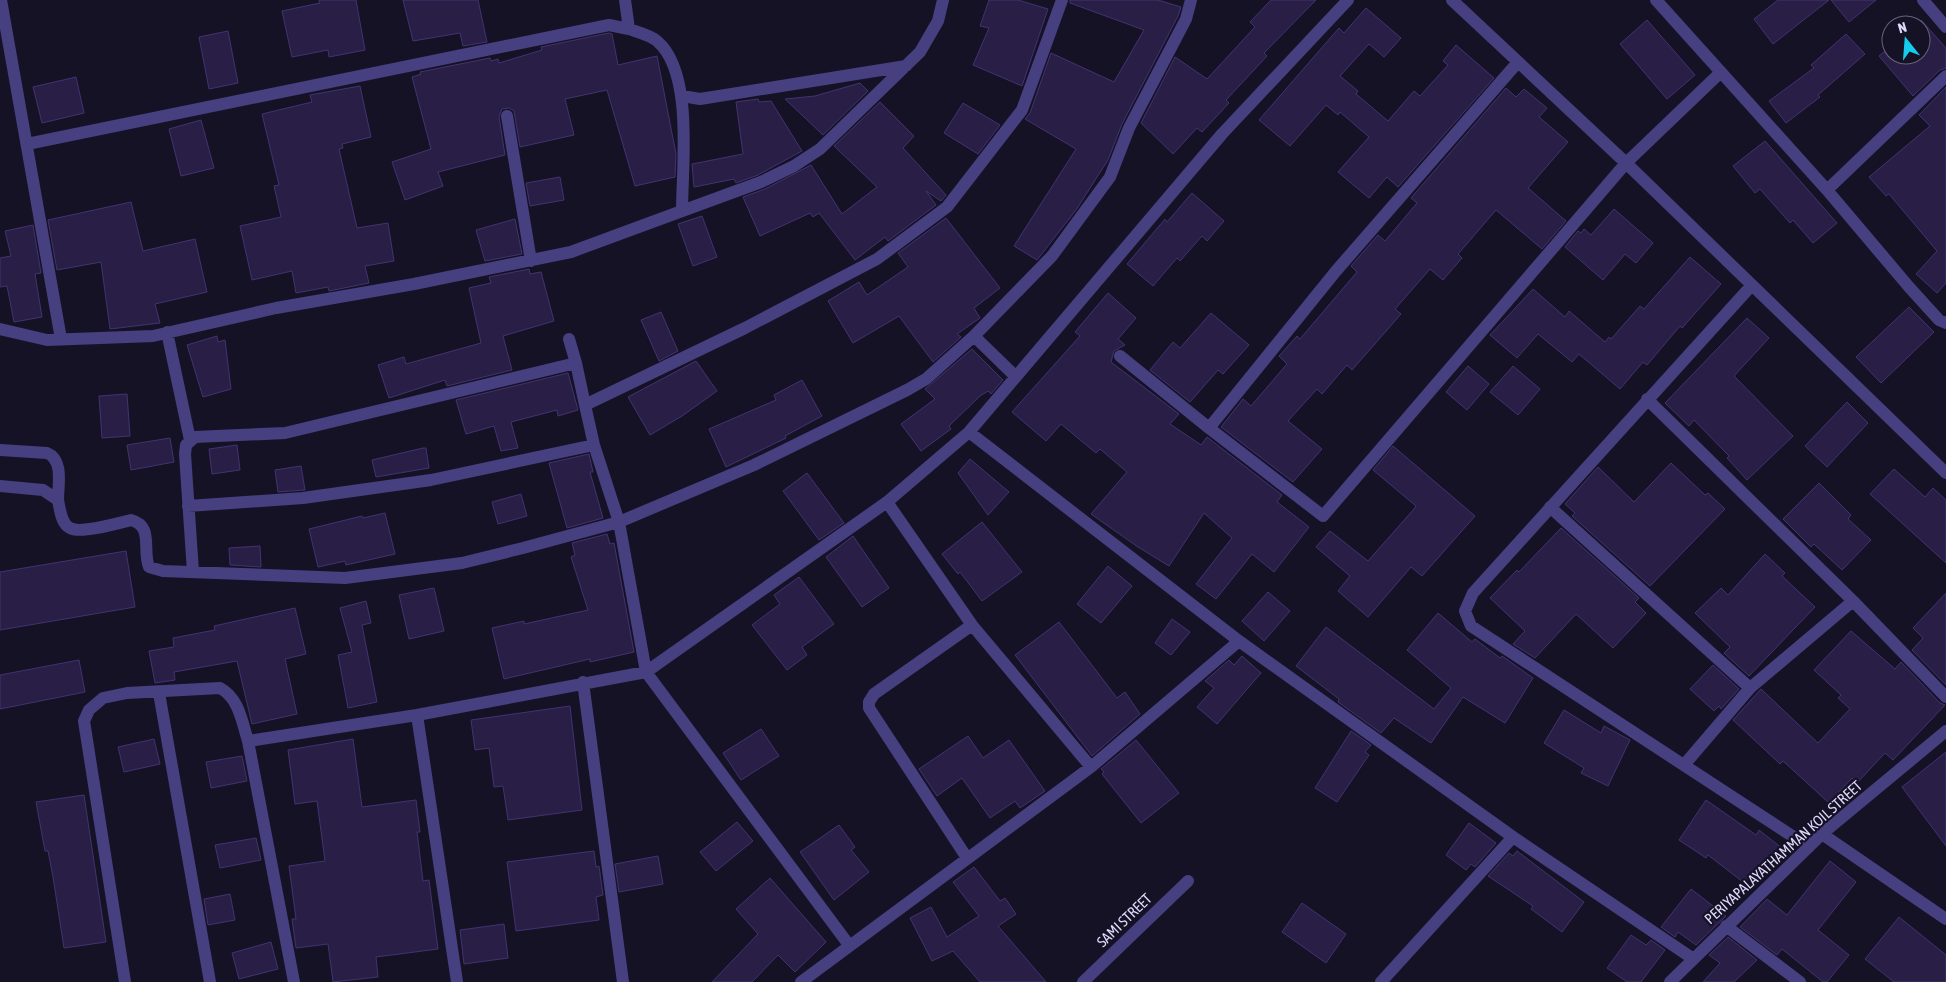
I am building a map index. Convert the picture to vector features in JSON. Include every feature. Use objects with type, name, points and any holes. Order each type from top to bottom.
[{"type":"street","points":[[1,0],[61,339]]},
{"type":"street","points":[[625,0],[629,29]]},
{"type":"street","points":[[0,329],[47,340],[153,336],[276,308],[414,284],[571,252],[761,182],[794,166],[820,149],[920,52],[938,21],[943,0]]},
{"type":"street","points":[[585,405],[745,328],[877,259],[947,207],[1022,110],[1062,0]]},
{"type":"street","points":[[0,450],[47,452],[53,455],[58,466],[58,500],[63,521],[69,528],[78,530],[131,520],[139,522],[145,530],[149,566],[163,571],[345,578],[462,563],[620,522],[754,465],[908,390],[926,378],[974,336],[1052,256],[1110,177],[1129,128],[1186,19],[1191,0]]},
{"type":"street","points":[[248,741],[417,715],[583,682],[646,672],[887,502],[969,432],[1222,134],[1348,0]]},
{"type":"street","points":[[1452,0],[1626,163],[1946,473]]},
{"type":"street","points":[[1656,0],[1827,190],[1909,287],[1939,320],[1946,323]]},
{"type":"street","points":[[1923,0],[1946,27]]},
{"type":"street","points":[[27,144],[609,25],[629,29],[656,40],[667,52],[674,68],[682,96],[682,211]]},
{"type":"street","points":[[1209,428],[1336,271],[1518,62]]},
{"type":"street","points":[[682,96],[700,99],[906,66]]},
{"type":"street","points":[[1120,356],[1323,516],[1626,163],[1721,72]]},
{"type":"street","points":[[1827,190],[1946,76]]},
{"type":"street","points":[[507,116],[531,260]]},
{"type":"street","points":[[1752,285],[1647,398],[1472,593],[1466,611],[1471,626],[1809,847]]},
{"type":"street","points":[[167,332],[190,440],[185,454],[193,572]]},
{"type":"street","points":[[974,336],[1016,377]]},
{"type":"street","points":[[569,339],[594,445],[620,522],[646,672],[850,945]]},
{"type":"street","points":[[190,440],[195,437],[285,433],[576,363]]},
{"type":"street","points":[[1647,398],[1853,601],[1946,697]]},
{"type":"street","points":[[969,432],[1239,641],[1513,837],[1692,958]]},
{"type":"street","points":[[188,506],[303,498],[431,480],[594,445]]},
{"type":"street","points":[[0,486],[43,490],[58,500]]},
{"type":"street","points":[[887,502],[972,625],[1091,767]]},
{"type":"street","points":[[1550,507],[1750,688]]},
{"type":"street","points":[[1684,764],[1750,688],[1853,601]]},
{"type":"street","points":[[967,858],[868,708],[874,694],[972,625]]},
{"type":"street","points":[[801,982],[1091,767],[1239,641]]},
{"type":"street","points":[[583,682],[623,982]]},
{"type":"street","points":[[125,982],[84,721],[89,710],[103,698],[126,693],[159,693],[220,688],[228,693],[236,704],[248,741],[294,982]]},
{"type":"street","points":[[159,693],[210,982]]},
{"type":"street","points":[[417,715],[457,982]]},
{"type":"street","name":"PERIYAPALAYATHAMMAN KOIL STREET","points":[[1670,982],[1692,958],[1822,834],[1946,731]]},
{"type":"street","points":[[1822,834],[1946,919]]},
{"type":"street","points":[[1381,982],[1513,837]]},
{"type":"street","name":"SAMI STREET","points":[[1083,982],[1188,880]]},
{"type":"street","points":[[1726,926],[1800,982]]},
{"type":"building","points":[[319,0],[356,0],[365,50],[329,57],[328,50],[292,57],[282,11],[320,3]]},
{"type":"building","points":[[403,0],[478,0],[487,42],[463,46],[460,33],[413,41]]},
{"type":"building","points":[[989,0],[1018,0],[1048,9],[1022,86],[973,65],[989,28],[980,26]]},
{"type":"building","points":[[1070,0],[1158,0],[1181,7],[1122,124],[1108,160],[1076,210],[1037,260],[1014,246],[1076,149],[1025,119],[1030,113],[1051,53],[1114,82],[1144,30],[1070,3]]},
{"type":"building","points":[[1271,0],[1316,0],[1264,53],[1267,56],[1226,100],[1229,103],[1202,132],[1197,128],[1173,154],[1141,123],[1175,57],[1207,79],[1255,27],[1250,22]]},
{"type":"building","points":[[1778,0],[1829,0],[1773,44],[1754,19]]},
{"type":"building","points":[[1831,0],[1876,0],[1849,22]]},
{"type":"building","points":[[1366,8],[1401,38],[1384,57],[1369,44],[1340,76],[1358,91],[1356,94],[1388,121],[1414,91],[1420,96],[1448,65],[1443,61],[1456,45],[1494,78],[1398,187],[1387,177],[1369,198],[1338,172],[1369,137],[1340,112],[1338,115],[1326,105],[1290,146],[1259,120],[1339,28],[1344,33]]},
{"type":"building","points":[[1647,20],[1695,75],[1667,99],[1620,44]]},
{"type":"building","points":[[228,31],[238,83],[209,89],[199,37]]},
{"type":"building","points":[[1931,31],[1946,48],[1946,68],[1940,70],[1913,96],[1887,65],[1931,65]]},
{"type":"building","points":[[609,33],[612,34],[618,65],[657,56],[676,154],[675,177],[635,186],[607,90],[565,99],[574,135],[520,147],[514,111],[509,108],[502,109],[499,117],[505,155],[438,172],[443,186],[405,200],[392,162],[431,149],[412,77],[421,74],[420,72],[490,58],[491,61],[498,59],[499,63],[542,50],[541,47]]},
{"type":"building","points":[[1846,34],[1865,54],[1818,95],[1820,97],[1786,123],[1769,101],[1814,68],[1811,65]]},
{"type":"building","points":[[76,77],[84,113],[42,123],[33,87]]},
{"type":"building","points":[[860,83],[868,91],[823,135],[785,99],[815,96]]},
{"type":"building","points":[[360,86],[371,137],[342,144],[343,148],[339,149],[357,228],[388,223],[394,261],[365,266],[369,283],[329,291],[328,287],[296,293],[292,271],[252,280],[240,226],[281,217],[274,186],[279,185],[262,114],[312,102],[310,95]]},
{"type":"building","points":[[1946,87],[1946,283],[1937,293],[1916,274],[1937,251],[1889,194],[1886,196],[1869,177],[1930,126],[1919,115]]},
{"type":"building","points":[[1506,88],[1516,97],[1524,89],[1547,108],[1539,117],[1568,142],[1528,188],[1566,221],[1542,249],[1496,210],[1458,254],[1462,258],[1443,280],[1430,269],[1395,309],[1401,314],[1352,370],[1347,365],[1322,394],[1317,389],[1288,421],[1322,449],[1293,482],[1221,427],[1243,399],[1251,406],[1287,364],[1279,356],[1297,336],[1300,339],[1357,272],[1351,266],[1378,235],[1385,241],[1417,203],[1411,198]]},
{"type":"building","points":[[758,99],[759,102],[771,101],[802,151],[758,175],[736,183],[734,179],[694,187],[692,164],[743,154],[736,102]]},
{"type":"building","points":[[880,102],[914,136],[903,148],[946,195],[941,201],[926,191],[936,205],[888,241],[885,237],[855,260],[819,213],[813,217],[810,213],[760,236],[743,197],[765,189],[811,165],[842,214],[877,187],[834,146]]},
{"type":"building","points":[[963,103],[1000,125],[978,154],[944,133]]},
{"type":"building","points":[[201,120],[214,168],[181,176],[169,129]]},
{"type":"building","points":[[1765,141],[1837,223],[1813,243],[1793,220],[1790,223],[1760,189],[1755,193],[1733,166]]},
{"type":"building","points":[[560,177],[564,200],[530,206],[526,183]]},
{"type":"building","points":[[1192,193],[1224,221],[1207,241],[1202,236],[1180,261],[1177,258],[1153,286],[1127,264],[1165,219],[1167,222]]},
{"type":"building","points":[[131,202],[143,251],[195,239],[207,292],[155,304],[160,323],[110,329],[101,262],[57,270],[48,220]]},
{"type":"building","points":[[1614,209],[1653,243],[1636,263],[1625,254],[1603,280],[1565,247],[1578,231],[1581,233],[1584,229],[1591,235]]},
{"type":"building","points":[[702,216],[717,257],[693,266],[678,224]]},
{"type":"building","points":[[946,218],[1000,288],[974,308],[980,318],[957,334],[961,337],[933,362],[899,316],[853,343],[828,301],[859,282],[867,295],[908,267],[898,253]]},
{"type":"building","points":[[515,219],[522,254],[485,261],[476,230]]},
{"type":"building","points":[[33,225],[41,273],[35,274],[42,317],[14,322],[7,286],[0,287],[0,258],[11,256],[5,231]]},
{"type":"building","points":[[1690,257],[1721,284],[1682,328],[1680,326],[1647,365],[1643,362],[1620,389],[1579,354],[1572,362],[1538,334],[1517,358],[1490,335],[1533,289],[1565,317],[1569,311],[1605,342],[1609,337],[1611,339],[1640,306],[1644,309]]},
{"type":"building","points":[[529,269],[530,274],[541,272],[554,321],[503,336],[512,370],[447,386],[445,380],[389,398],[378,365],[404,357],[406,364],[481,343],[469,288],[491,283],[489,277]]},
{"type":"building","points":[[1108,293],[1136,318],[1118,339],[1125,345],[1114,351],[1111,362],[1179,414],[1170,424],[1201,445],[1207,437],[1282,495],[1277,502],[1309,527],[1274,572],[1252,554],[1216,599],[1196,584],[1232,538],[1204,513],[1169,566],[1091,514],[1127,472],[1100,449],[1096,453],[1061,424],[1046,441],[1012,412],[1080,336],[1075,332]]},
{"type":"building","points":[[1909,307],[1934,332],[1881,383],[1856,357]]},
{"type":"building","points":[[661,312],[678,351],[659,361],[641,320]]},
{"type":"building","points":[[1211,313],[1249,345],[1223,374],[1218,370],[1190,402],[1150,370],[1173,342],[1180,348]]},
{"type":"building","points":[[1747,318],[1769,338],[1734,376],[1793,436],[1747,480],[1727,458],[1729,456],[1694,420],[1689,426],[1665,403]]},
{"type":"building","points":[[217,336],[218,342],[225,340],[231,389],[203,397],[187,345]]},
{"type":"building","points":[[972,349],[1003,380],[991,394],[988,391],[980,396],[949,426],[951,429],[921,451],[901,424],[935,399],[925,389]]},
{"type":"building","points":[[696,361],[717,391],[682,416],[650,435],[628,397]]},
{"type":"building","points":[[1468,366],[1489,384],[1467,410],[1446,392]]},
{"type":"building","points":[[1513,366],[1540,389],[1518,415],[1490,392]]},
{"type":"building","points":[[568,373],[578,410],[558,416],[557,410],[511,422],[518,448],[501,451],[494,426],[466,434],[456,400]]},
{"type":"building","points":[[802,380],[822,416],[785,436],[786,438],[726,467],[709,429],[776,400],[774,395]]},
{"type":"building","points":[[127,394],[130,436],[102,438],[99,396]]},
{"type":"building","points":[[1847,402],[1868,423],[1827,467],[1805,446]]},
{"type":"building","points":[[170,438],[174,462],[131,470],[127,445]]},
{"type":"building","points":[[237,445],[240,470],[212,474],[209,449]]},
{"type":"building","points":[[1393,446],[1475,516],[1422,576],[1411,567],[1368,617],[1338,591],[1350,576],[1316,547],[1330,531],[1368,561],[1414,509],[1416,506],[1373,470]]},
{"type":"building","points":[[426,448],[429,468],[376,477],[372,460]]},
{"type":"building","points":[[589,454],[593,472],[590,472],[603,518],[567,528],[549,463]]},
{"type":"building","points":[[970,459],[1009,492],[988,515],[958,473]]},
{"type":"building","points":[[1671,463],[1705,495],[1708,493],[1725,509],[1650,586],[1572,516],[1575,513],[1565,504],[1598,467],[1634,502]]},
{"type":"building","points":[[301,466],[305,490],[278,492],[275,470]]},
{"type":"building","points":[[1894,469],[1925,497],[1933,488],[1946,500],[1946,563],[1870,494]]},
{"type":"building","points":[[807,473],[844,523],[819,540],[783,491]]},
{"type":"building","points":[[1819,483],[1851,515],[1848,519],[1871,540],[1842,570],[1814,544],[1811,547],[1783,519]]},
{"type":"building","points":[[521,494],[527,516],[498,524],[492,502]]},
{"type":"building","points":[[385,513],[395,554],[346,565],[345,561],[318,567],[309,529],[362,516],[363,518]]},
{"type":"building","points":[[982,522],[1022,572],[982,601],[960,572],[958,574],[942,554]]},
{"type":"building","points":[[1561,528],[1639,598],[1635,602],[1646,613],[1613,648],[1576,614],[1535,658],[1513,644],[1525,631],[1490,598],[1517,570],[1519,572]]},
{"type":"building","points":[[607,534],[610,544],[614,543],[634,652],[590,662],[590,659],[504,679],[492,628],[524,621],[524,624],[588,610],[571,557],[575,555],[572,543]]},
{"type":"building","points":[[853,536],[889,588],[862,607],[826,557]]},
{"type":"building","points":[[260,546],[261,567],[230,565],[229,548]]},
{"type":"building","points":[[126,551],[135,607],[0,630],[0,572]]},
{"type":"building","points":[[1765,554],[1785,573],[1782,576],[1815,607],[1749,676],[1724,653],[1730,647],[1695,613],[1721,588],[1728,595]]},
{"type":"building","points":[[1108,566],[1132,586],[1101,623],[1077,604]]},
{"type":"building","points":[[799,577],[834,624],[802,647],[807,655],[787,670],[752,625],[780,604],[774,595]]},
{"type":"building","points":[[434,588],[444,631],[409,639],[399,595]]},
{"type":"building","points":[[1268,592],[1290,611],[1264,641],[1242,621]]},
{"type":"building","points":[[1946,593],[1946,685],[1912,650],[1923,638],[1913,628]]},
{"type":"building","points":[[366,601],[371,623],[362,625],[377,702],[348,708],[338,655],[352,652],[340,608]]},
{"type":"building","points":[[295,608],[306,654],[285,659],[297,714],[252,724],[237,661],[174,672],[175,680],[155,683],[149,651],[174,647],[173,638],[215,630],[214,626]]},
{"type":"building","points":[[1438,613],[1472,642],[1475,639],[1500,658],[1502,656],[1533,678],[1505,723],[1463,697],[1431,743],[1394,718],[1381,733],[1338,702],[1339,699],[1296,666],[1326,627],[1434,709],[1451,688],[1407,650]]},
{"type":"building","points":[[1172,619],[1190,632],[1171,655],[1155,643]]},
{"type":"building","points":[[1059,622],[1117,698],[1125,692],[1140,714],[1092,756],[1015,655]]},
{"type":"building","points":[[1851,631],[1895,669],[1901,662],[1940,703],[1945,705],[1893,760],[1885,753],[1857,783],[1852,778],[1829,803],[1783,761],[1780,764],[1733,720],[1761,689],[1818,743],[1850,709],[1838,698],[1841,695],[1814,670]]},
{"type":"building","points":[[1242,656],[1261,673],[1217,724],[1197,707],[1214,688],[1205,681],[1229,660],[1234,665]]},
{"type":"building","points":[[79,660],[85,692],[0,709],[0,675]]},
{"type":"building","points":[[1713,665],[1739,689],[1721,709],[1719,706],[1714,711],[1690,689]]},
{"type":"building","points":[[570,706],[582,810],[508,820],[503,786],[494,787],[489,748],[475,750],[471,720]]},
{"type":"building","points":[[1564,710],[1601,733],[1604,726],[1630,740],[1608,786],[1581,773],[1584,768],[1544,743]]},
{"type":"building","points":[[761,729],[779,756],[741,780],[723,753]]},
{"type":"building","points":[[1351,731],[1371,745],[1365,752],[1369,755],[1337,802],[1315,788]]},
{"type":"building","points":[[968,736],[983,758],[1009,740],[1045,791],[1020,808],[1015,801],[990,818],[962,778],[937,796],[919,769]]},
{"type":"building","points":[[154,739],[160,764],[124,772],[118,747]]},
{"type":"building","points":[[353,739],[362,807],[416,800],[420,832],[417,832],[423,881],[429,880],[438,949],[376,957],[378,977],[333,982],[328,944],[296,948],[292,919],[296,919],[289,866],[325,861],[317,801],[295,804],[288,750]]},
{"type":"building","points":[[1136,740],[1179,793],[1141,823],[1102,774],[1104,772],[1101,769]]},
{"type":"building","points":[[1946,752],[1946,846],[1902,787]]},
{"type":"building","points":[[242,756],[247,781],[211,788],[206,762]]},
{"type":"building","points":[[84,795],[106,942],[64,948],[53,877],[48,851],[45,851],[36,802]]},
{"type":"building","points":[[1706,800],[1756,835],[1759,830],[1783,849],[1752,889],[1708,855],[1706,858],[1679,840]]},
{"type":"building","points":[[737,822],[753,841],[716,871],[700,852]]},
{"type":"building","points":[[1469,823],[1496,843],[1475,867],[1471,864],[1466,870],[1446,855]]},
{"type":"building","points":[[839,825],[855,847],[851,850],[869,872],[834,900],[800,852]]},
{"type":"building","points":[[256,838],[261,860],[220,868],[215,845]]},
{"type":"building","points":[[594,851],[596,867],[599,866],[603,895],[596,897],[599,920],[516,931],[507,862]]},
{"type":"building","points":[[1517,851],[1584,902],[1562,932],[1531,909],[1533,906],[1488,876],[1509,853],[1513,856]]},
{"type":"building","points":[[658,856],[663,884],[619,892],[615,864]]},
{"type":"building","points":[[1830,861],[1856,882],[1818,930],[1849,955],[1827,982],[1823,982],[1782,949],[1777,955],[1740,927],[1767,899],[1787,915]]},
{"type":"building","points":[[974,867],[1000,901],[1005,898],[1016,914],[998,926],[1046,982],[980,982],[953,951],[932,961],[910,918],[931,907],[947,937],[979,916],[953,882]]},
{"type":"building","points":[[770,878],[826,942],[795,972],[778,955],[752,982],[712,982],[758,934],[736,909]]},
{"type":"building","points":[[1691,889],[1726,916],[1696,945],[1678,932],[1675,937],[1661,927]]},
{"type":"building","points":[[230,894],[235,920],[208,925],[204,899]]},
{"type":"building","points":[[1302,903],[1346,934],[1326,963],[1282,932]]},
{"type":"building","points":[[1899,917],[1946,955],[1946,982],[1894,982],[1865,959]]},
{"type":"building","points":[[504,924],[508,958],[464,964],[460,930]]},
{"type":"building","points":[[1631,935],[1646,945],[1651,940],[1665,950],[1641,982],[1627,982],[1607,968]]},
{"type":"building","points":[[1728,937],[1757,960],[1734,982],[1703,982],[1720,963],[1709,955]]},
{"type":"building","points":[[271,942],[278,969],[239,979],[232,953]]}]
